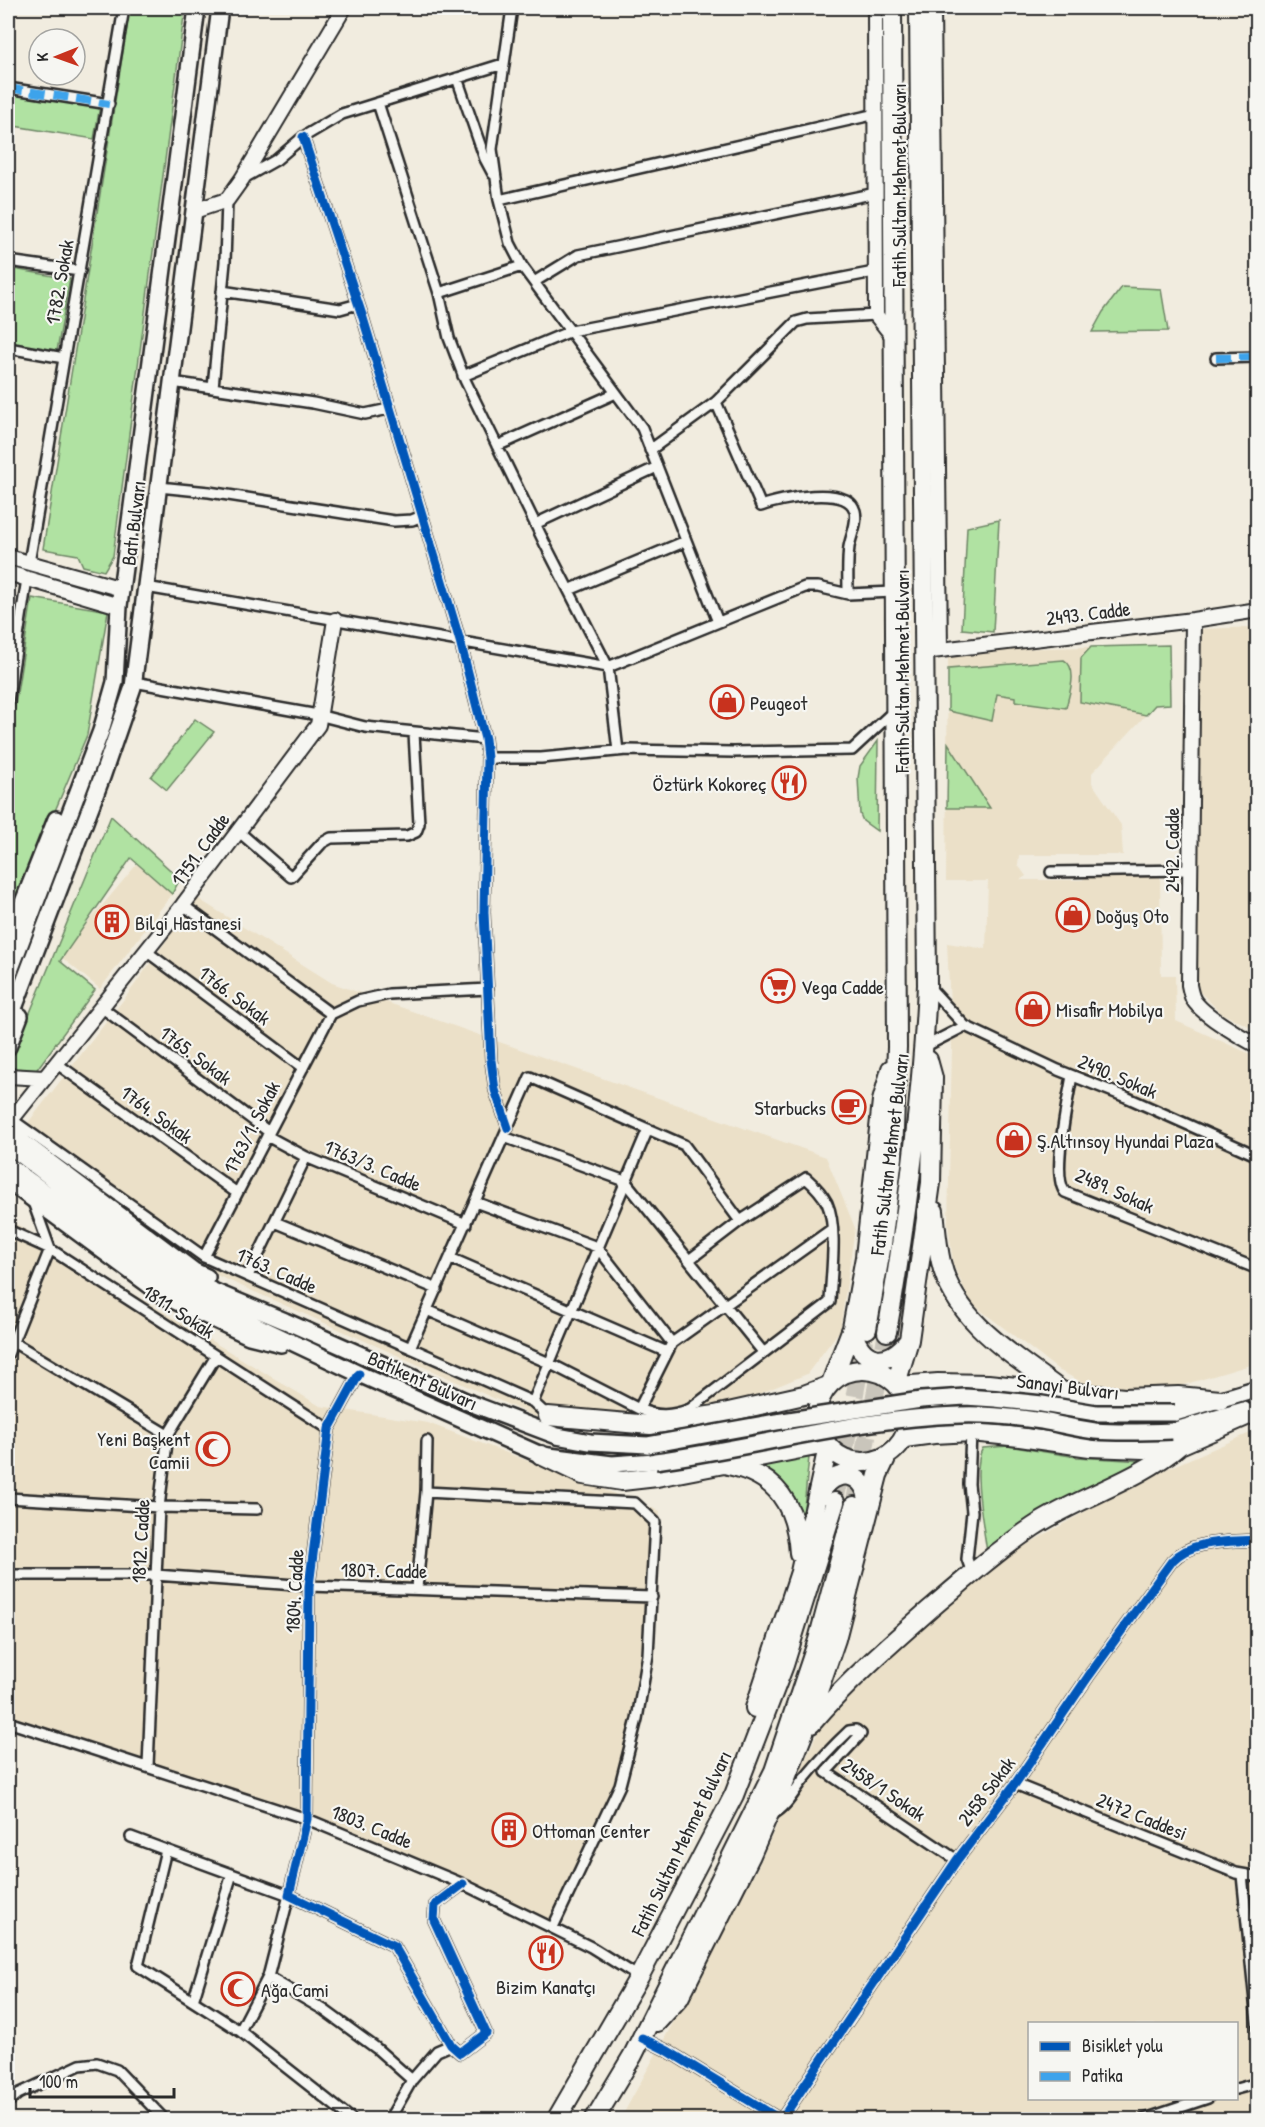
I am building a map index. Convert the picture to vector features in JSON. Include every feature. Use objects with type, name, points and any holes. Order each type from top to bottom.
[{"type":"highway","name":"Fatih Sultan Mehmet Bulvarı","points":[[829,1384],[860,1328],[882,1244],[893,1157],[897,1047],[892,8]]},
{"type":"highway","name":"Fatih Sultan Mehmet Bulvarı","points":[[887,1332],[902,1246],[924,1047],[927,985],[932,651],[919,8]]},
{"type":"highway","points":[[924,1047],[933,1078],[932,1183],[941,1263],[951,1290],[964,1311],[994,1340],[1062,1392]]},
{"type":"highway","points":[[898,1385],[909,1340],[932,1183]]},
{"type":"highway","points":[[860,1328],[857,1346],[873,1358],[885,1358],[896,1354],[909,1340]]},
{"type":"highway","points":[[548,1416],[650,1425],[715,1415],[804,1395],[829,1384],[840,1375],[855,1370],[872,1370],[887,1376],[898,1385],[909,1407],[909,1423],[904,1438],[886,1458],[878,1475],[836,1639],[782,1788],[752,1856],[679,1998],[642,2038]]},
{"type":"highway","points":[[946,1383],[938,1407],[942,1422],[950,1433]]},
{"type":"highway","points":[[829,1384],[819,1400],[816,1416],[820,1434],[827,1446],[839,1456],[854,1462],[870,1463],[886,1458]]},
{"type":"highway","points":[[898,1385],[988,1384],[1124,1398],[1178,1396],[1220,1400]]},
{"type":"highway","points":[[904,1438],[970,1432],[1090,1447],[1143,1449],[1257,1411]]},
{"type":"highway","points":[[804,1732],[831,1701],[886,1647],[972,1573],[1035,1526],[1161,1461],[1176,1438]]},
{"type":"highway","points":[[541,1455],[583,1474],[622,1481],[657,1477],[827,1446]]},
{"type":"highway","points":[[693,1876],[757,1703],[800,1572],[827,1446]]},
{"type":"highway","points":[[724,1464],[746,1468],[767,1480],[785,1497],[798,1532],[800,1572]]},
{"type":"highway","points":[[815,1509],[826,1483],[837,1476],[848,1475],[857,1479],[866,1488],[869,1503],[867,1521]]},
{"type":"highway","name":"Fatih Sultan Mehmet Bulvarı","points":[[555,2120],[639,1977],[734,1795],[784,1665],[835,1502]]},
{"type":"highway","points":[[594,2120],[642,2038],[741,1841],[778,1760],[818,1640],[854,1506]]},
{"type":"highway","points":[[741,1841],[767,1818]]},
{"type":"main road","name":"Batı Bulvarı","points":[[8,976],[96,744],[115,682],[119,606],[197,8]]},
{"type":"main road","name":"Batı Bulvarı","points":[[8,1024],[89,814],[134,682],[220,8]]},
{"type":"main road","points":[[8,940],[79,762],[96,744]]},
{"type":"main road","points":[[8,1047],[101,809],[104,789],[102,777]]},
{"type":"main road","points":[[9,1123],[24,1143],[194,1271],[270,1306],[285,1321]]},
{"type":"main road","name":"Batıkent Bulvarı","points":[[8,1145],[175,1272],[213,1291],[470,1403],[557,1436],[590,1442],[648,1445],[870,1407]]},
{"type":"main road","name":"Batıkent Bulvarı","points":[[8,1165],[175,1287],[359,1374],[541,1455],[612,1464],[655,1461],[693,1456],[820,1430],[870,1423]]},
{"type":"main road","points":[[8,1181],[164,1296],[249,1336],[311,1351]]},
{"type":"main road","name":"Sanayi Bulvarı","points":[[870,1407],[966,1397],[1042,1404],[1096,1413],[1175,1413],[1257,1388]]},
{"type":"main road","name":"Sanayi Bulvarı","points":[[870,1423],[921,1416],[964,1414],[1040,1421],[1094,1431],[1176,1438],[1257,1406]]},
{"type":"main road","points":[[548,1416],[563,1428],[590,1442]]},
{"type":"street","name":"1782. Sokak","points":[[29,563],[124,8]]},
{"type":"street","points":[[213,387],[222,291],[227,200],[242,179],[344,8]]},
{"type":"street","points":[[512,8],[492,149],[499,200],[510,243],[522,266],[642,428],[718,622]]},
{"type":"street","points":[[875,8],[874,272],[876,315],[894,338]]},
{"type":"street","points":[[932,651],[933,8]]},
{"type":"street","points":[[242,179],[276,160],[303,137],[342,114],[503,64]]},
{"type":"street","points":[[457,78],[485,159],[496,178]]},
{"type":"street","points":[[8,88],[109,104]]},
{"type":"street","points":[[378,103],[439,293],[449,338],[463,376],[608,667],[618,751]]},
{"type":"street","points":[[499,200],[876,114]]},
{"type":"street","points":[[303,137],[358,304],[460,641],[485,739],[487,758],[484,912],[491,1060],[495,1090],[506,1132]]},
{"type":"street","points":[[534,282],[578,255],[876,194]]},
{"type":"street","points":[[194,211],[227,200]]},
{"type":"street","points":[[8,261],[80,271]]},
{"type":"street","points":[[439,293],[522,266]]},
{"type":"street","points":[[463,376],[570,331],[874,272]]},
{"type":"street","points":[[222,291],[340,309],[358,304]]},
{"type":"street","points":[[650,450],[716,402],[796,322],[807,319],[876,315]]},
{"type":"street","points":[[8,348],[64,358]]},
{"type":"street","points":[[1216,358],[1257,357]]},
{"type":"street","points":[[172,382],[313,403],[365,414],[389,409]]},
{"type":"street","points":[[497,447],[616,393]]},
{"type":"street","points":[[716,402],[761,506],[774,501],[815,496],[842,496],[851,502],[856,512],[849,547],[848,594]]},
{"type":"street","points":[[535,524],[657,467]]},
{"type":"street","points":[[159,487],[209,492],[394,521],[412,520],[422,516]]},
{"type":"street","points":[[569,590],[686,542]]},
{"type":"street","points":[[8,557],[122,589]]},
{"type":"street","points":[[8,573],[119,606]]},
{"type":"street","points":[[8,701],[27,579]]},
{"type":"street","points":[[146,587],[608,667],[805,587],[818,587],[848,594],[894,592]]},
{"type":"street","name":"2493. Cadde","points":[[932,651],[1257,610]]},
{"type":"street","name":"1751. Cadde","points":[[9,1123],[183,905],[237,830],[318,725],[335,620]]},
{"type":"street","name":"2492. Cadde","points":[[1192,620],[1189,985],[1197,1005],[1257,1046]]},
{"type":"street","points":[[134,682],[318,715],[365,727],[485,739]]},
{"type":"street","points":[[487,758],[541,758],[618,751],[852,750],[895,710]]},
{"type":"street","points":[[237,830],[291,877],[322,843],[331,838],[413,834],[419,824],[414,733]]},
{"type":"street","points":[[1051,872],[1190,870]]},
{"type":"street","points":[[183,905],[331,1014],[357,1001],[389,994],[488,990]]},
{"type":"street","name":"1766. Sokak","points":[[146,951],[303,1068]]},
{"type":"street","name":"2490. Sokak","points":[[927,985],[965,1026],[1072,1076],[1126,1097],[1257,1156]]},
{"type":"street","name":"1765. Sokak","points":[[101,1007],[268,1134]]},
{"type":"street","name":"1763/1. Sokak","points":[[204,1257],[331,1014]]},
{"type":"street","points":[[924,1047],[965,1026]]},
{"type":"street","name":"1764. Sokak","points":[[56,1063],[237,1193]]},
{"type":"street","points":[[8,1076],[44,1078]]},
{"type":"street","name":"2489. Sokak","points":[[1072,1076],[1059,1172],[1061,1187],[1065,1192],[1257,1269]]},
{"type":"street","points":[[410,1348],[530,1077],[684,1145],[740,1221]]},
{"type":"street","name":"1763. Cadde","points":[[9,1123],[204,1257],[533,1402],[548,1416]]},
{"type":"street","points":[[533,1402],[648,1129]]},
{"type":"street","points":[[506,1132],[626,1181],[723,1305],[763,1352]]},
{"type":"street","name":"1763/3. Cadde","points":[[268,1134],[306,1156],[466,1224]]},
{"type":"street","points":[[248,1276],[306,1156]]},
{"type":"street","points":[[427,1310],[549,1363],[639,1409],[651,1414],[674,1416],[690,1409],[830,1302],[832,1229],[828,1204],[806,1178],[740,1221],[689,1260]]},
{"type":"street","points":[[8,1354],[10,1340],[50,1249],[32,1199]]},
{"type":"street","points":[[475,1202],[597,1247],[669,1347]]},
{"type":"street","points":[[275,1222],[436,1289]]},
{"type":"street","points":[[639,1409],[669,1347],[723,1305],[832,1229]]},
{"type":"street","name":"1811. Sokak","points":[[8,1230],[50,1249],[329,1429]]},
{"type":"street","points":[[450,1258],[572,1310],[669,1347]]},
{"type":"street","points":[[10,1340],[168,1435],[216,1356]]},
{"type":"street","name":"1804. Cadde","points":[[240,2031],[268,1977],[307,1819],[309,1586],[329,1429],[359,1374]]},
{"type":"street","points":[[970,1432],[969,1484],[972,1512],[967,1559],[972,1573]]},
{"type":"street","name":"1812. Cadde","points":[[148,1766],[159,1507],[168,1435]]},
{"type":"street","points":[[417,1588],[426,1492],[427,1441]]},
{"type":"street","points":[[426,1492],[635,1503],[655,1522],[648,1655],[637,1719],[620,1785],[553,1927]]},
{"type":"street","points":[[8,1498],[159,1507],[257,1509]]},
{"type":"street","name":"2458 Sokak","points":[[781,2120],[957,1860],[1015,1784],[1088,1677],[1178,1555],[1187,1548],[1257,1539]]},
{"type":"street","name":"1807. Cadde","points":[[8,1575],[155,1575],[309,1586],[652,1597]]},
{"type":"street","name":"1803. Cadde","points":[[8,1722],[307,1819],[462,1884],[553,1927],[591,1947],[639,1977]]},
{"type":"street","name":"2458/1 Sokak","points":[[767,1818],[780,1810],[833,1746],[849,1731],[856,1730],[861,1734],[826,1772],[957,1860]]},
{"type":"street","name":"2472 Caddesi","points":[[1015,1784],[1242,1875],[1257,1875]]},
{"type":"street","points":[[131,1837],[289,1895],[394,1946],[451,2045],[460,2053],[486,2033],[434,1920],[435,1905],[462,1884]]},
{"type":"street","points":[[166,1850],[138,1966],[240,2031],[353,2120]]},
{"type":"street","points":[[193,2001],[232,1875]]},
{"type":"street","points":[[1242,1875],[1257,2031]]},
{"type":"street","points":[[268,1977],[324,2010],[376,2048],[412,2080]]},
{"type":"street","points":[[642,2038],[668,2051],[781,2120]]},
{"type":"street","points":[[389,2120],[412,2080],[437,2051],[451,2045]]},
{"type":"street","points":[[8,2102],[18,2094],[80,2065],[97,2063],[117,2070],[165,2120]]},
{"type":"street","points":[[1238,2088],[1257,2083]]},
{"type":"street","points":[[1142,2120],[1202,2100]]},
{"type":"shaded area","points":[[1257,627],[1257,1030],[1221,1013],[1199,991],[1196,976],[1195,742],[1200,629]]},
{"type":"shaded area","points":[[1169,645],[1170,704],[1155,705],[1092,773],[1092,783],[1121,825],[1123,855],[1019,855],[1018,865],[1026,876],[1020,880],[1082,880],[1092,874],[1160,874],[1161,975],[1175,975],[1176,1021],[1257,1057],[1257,1363],[1176,1387],[1096,1389],[1060,1371],[970,1302],[953,1264],[948,1223],[952,1047],[947,943],[986,949],[988,881],[946,881],[948,657],[1009,649]]},
{"type":"shaded area","points":[[137,864],[172,894],[100,989],[60,956]]},
{"type":"shaded area","points":[[197,898],[332,983],[826,1157],[855,1228],[840,1330],[807,1374],[744,1400],[649,1421],[536,1417],[194,1265],[20,1133],[128,994]]},
{"type":"shaded area","points":[[8,1219],[320,1406],[428,1423],[660,1511],[648,1679],[626,1787],[553,1927],[307,1819],[8,1723]]},
{"type":"shaded area","points":[[1257,1430],[1257,2119],[620,2120],[758,1867],[820,1727],[922,1628],[1001,1559],[1143,1479]]},
{"type":"green space","points":[[130,8],[185,8],[113,556],[104,571],[83,566],[78,555],[43,549]]},
{"type":"green space","points":[[8,92],[100,106],[94,139],[8,125]]},
{"type":"green space","points":[[8,268],[70,279],[57,351],[8,343]]},
{"type":"green space","points":[[1122,287],[1161,289],[1168,331],[1092,332],[1103,312]]},
{"type":"green space","points":[[999,520],[993,632],[962,629],[967,527]]},
{"type":"green space","points":[[32,598],[108,611],[87,735],[8,922],[8,750]]},
{"type":"green space","points":[[1169,645],[1170,704],[1155,705],[1146,715],[1080,702],[1081,658],[1091,647]]},
{"type":"green space","points":[[1064,660],[1069,664],[1072,675],[1066,708],[1015,701],[1015,697],[997,694],[992,721],[948,711],[948,669]]},
{"type":"green space","points":[[195,719],[214,732],[167,790],[151,777]]},
{"type":"green space","points":[[878,741],[877,831],[863,821],[860,814],[858,778],[860,766]]},
{"type":"green space","points":[[948,743],[990,808],[947,808]]},
{"type":"green space","points":[[111,816],[180,879],[172,894],[131,858],[60,961],[95,990],[35,1072],[8,1071],[8,1066]]},
{"type":"green space","points":[[1008,1446],[1077,1457],[1143,1461],[1065,1499],[987,1552],[979,1498],[980,1456],[983,1448]]},
{"type":"green space","points":[[809,1457],[803,1517],[755,1466]]},
{"type":"tunnel","points":[[854,1506],[887,1332]]},
{"type":"tunnel","points":[[835,1502],[865,1339]]},
{"type":"marked path","points":[[8,88],[109,104]]},
{"type":"marked path","points":[[1216,358],[1258,357]]},
{"type":"cycle path","points":[[303,137],[363,318],[460,641],[485,739],[487,758],[484,912],[491,1060],[495,1090],[508,1128]]},
{"type":"cycle path","points":[[359,1374],[329,1429],[309,1586],[307,1819],[289,1895],[394,1946],[451,2045],[460,2053],[486,2033],[434,1920],[435,1905],[463,1884]]},
{"type":"cycle path","points":[[642,2038],[668,2051],[781,2120],[957,1860],[1015,1784],[1088,1677],[1172,1561],[1190,1549],[1201,1545],[1258,1540]]},
{"type":"place","name":"Peugeot","points":[[727,702]]},
{"type":"place","name":"Öztürk Kokoreç","points":[[789,783]]},
{"type":"place","name":"Doğuş Oto","points":[[1073,915]]},
{"type":"place","name":"Bilgi Hastanesi","points":[[112,922]]},
{"type":"place","name":"Vega Cadde","points":[[778,986]]},
{"type":"place","name":"Misafir Mobilya","points":[[1033,1009]]},
{"type":"place","name":"Starbucks","points":[[849,1107]]},
{"type":"place","name":"Ş.Altınsoy Hyundai Plaza","points":[[1014,1140]]},
{"type":"place","name":"Yeni Başkent Camii","points":[[213,1449]]},
{"type":"place","name":"Ottoman Center","points":[[509,1830]]},
{"type":"place","name":"Bizim Kanatçı","points":[[546,1953]]},
{"type":"place","name":"Ağa Cami","points":[[238,1989]]}]
